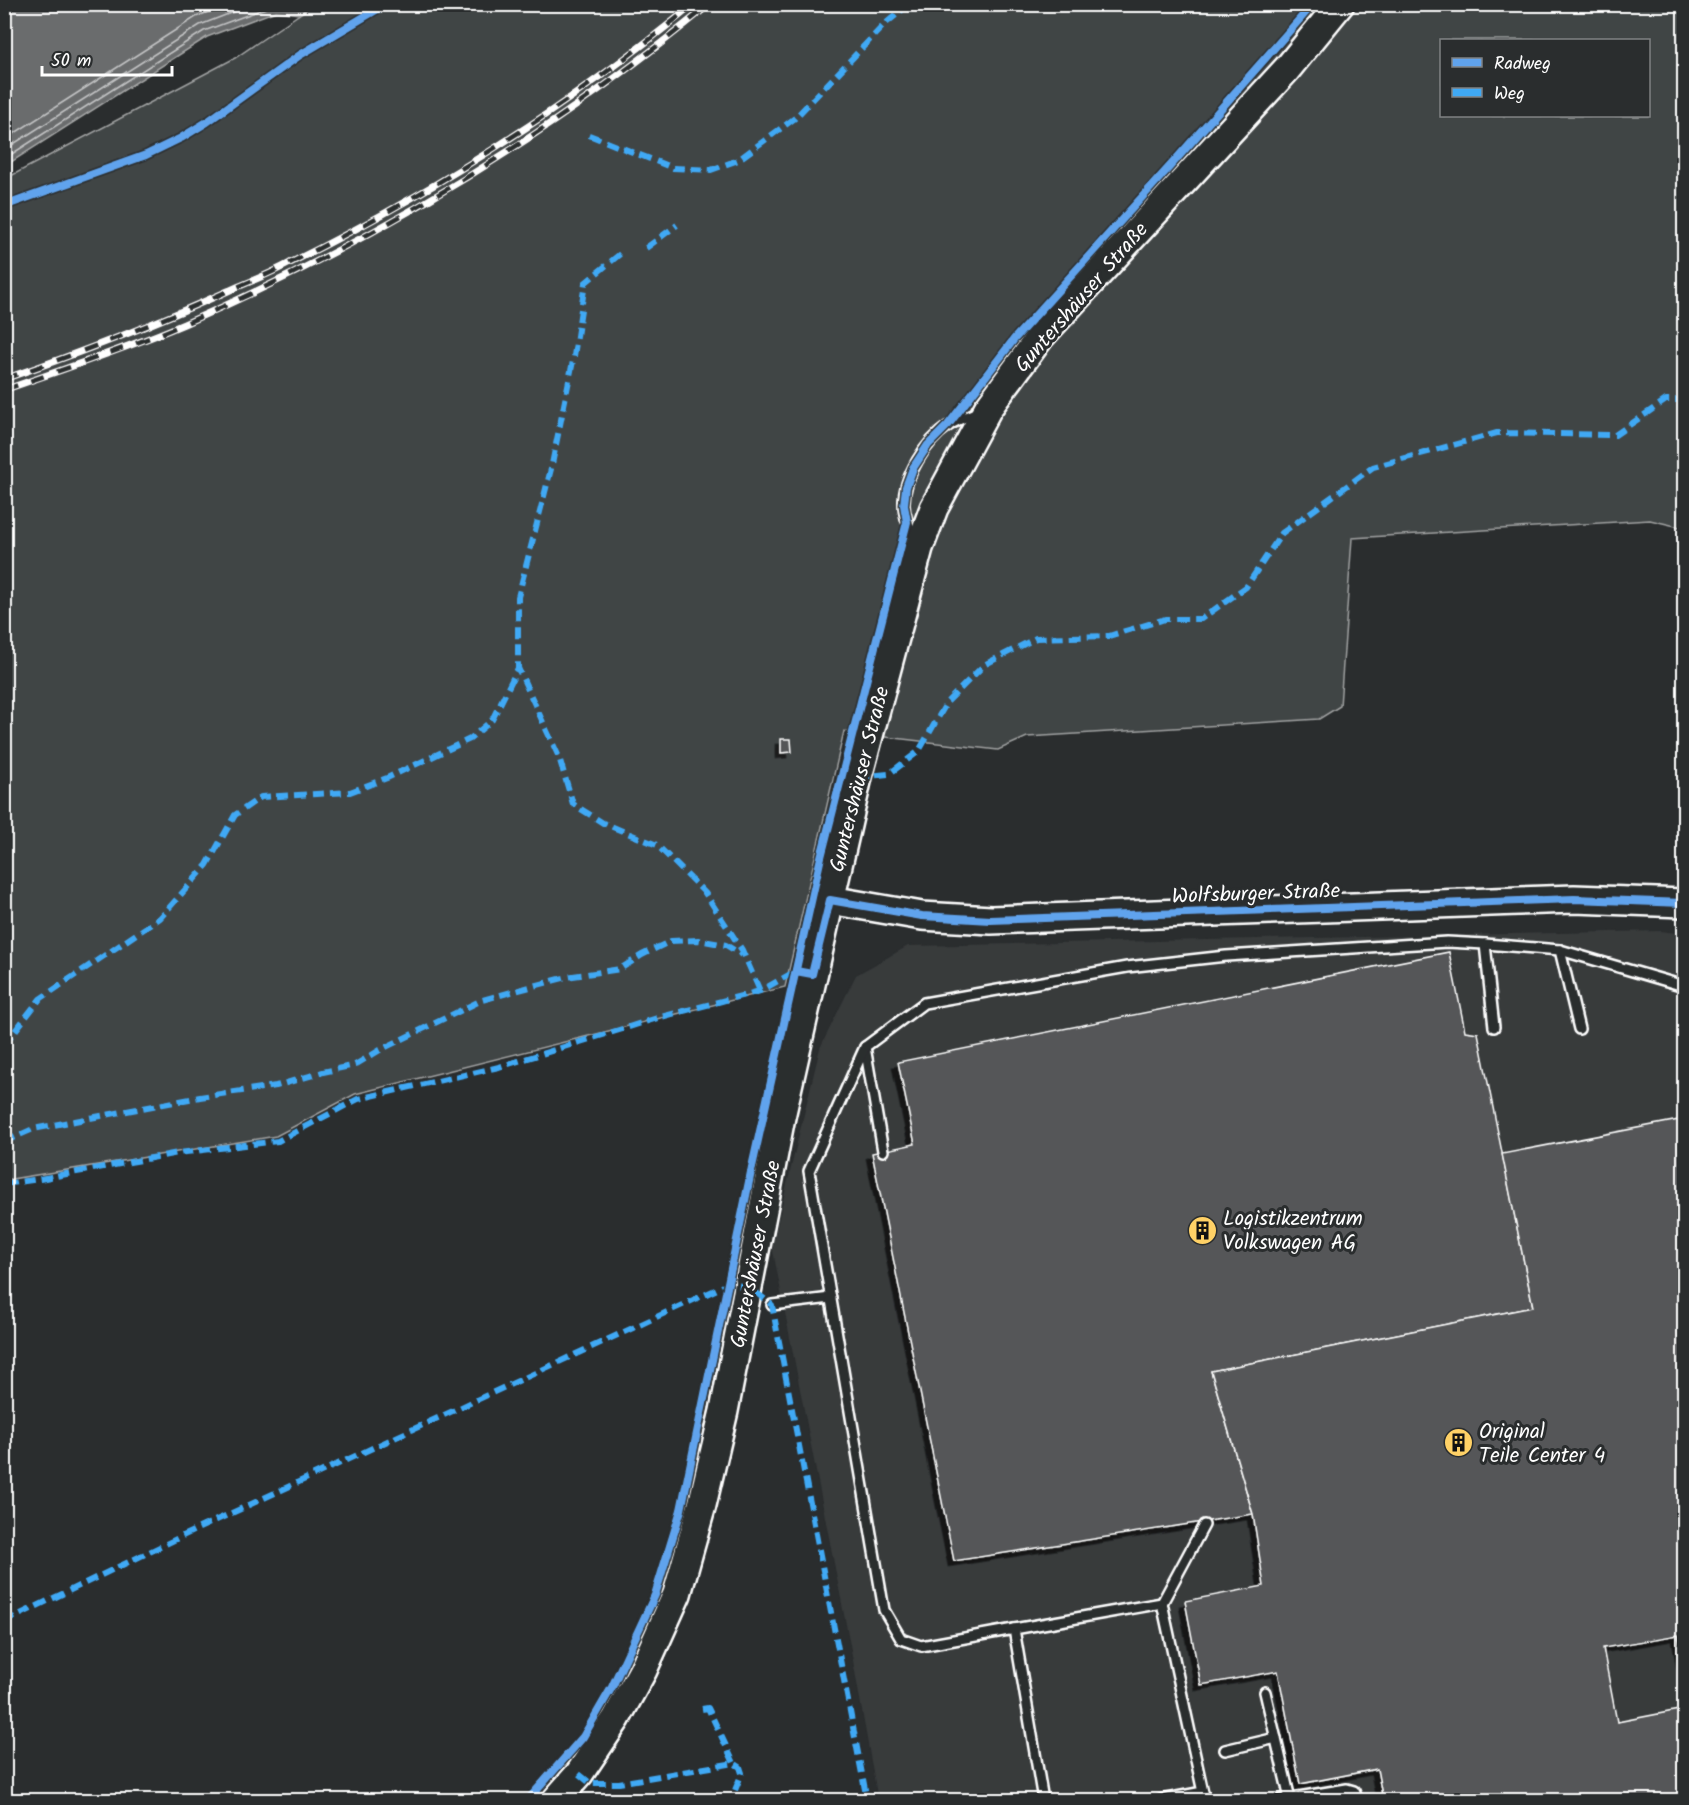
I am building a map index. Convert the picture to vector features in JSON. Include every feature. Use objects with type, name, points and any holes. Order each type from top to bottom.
[{"type":"street","name":"Guntershäuser Straße","points":[[556,1800],[579,1774],[616,1719],[643,1670],[677,1594],[702,1505],[724,1411],[781,1117],[866,745],[919,548],[934,508],[988,408],[1040,337],[1279,77],[1340,4]]},
{"type":"street","name":"Wolfsburger Straße","points":[[830,900],[922,916],[991,920],[1574,899],[1684,903]]},
{"type":"lane","points":[[919,548],[907,522],[904,505],[906,487],[913,468],[928,446],[948,425],[988,408]]},
{"type":"lane","points":[[1162,1604],[921,1646],[901,1639],[893,1627],[884,1610],[809,1171],[865,1047],[924,1003],[1127,966],[1226,956],[1448,942],[1485,944],[1560,950],[1684,986]]},
{"type":"lane","points":[[1485,944],[1494,1028]]},
{"type":"lane","points":[[1560,950],[1579,1029]]},
{"type":"lane","points":[[865,1047],[883,1151]]},
{"type":"lane","points":[[772,1305],[831,1298]]},
{"type":"lane","points":[[1161,1800],[1205,1798],[1162,1604],[1204,1525]]},
{"type":"lane","points":[[1014,1629],[1043,1800]]},
{"type":"lane","points":[[1265,1692],[1276,1738],[1285,1800],[1347,1789],[1354,1791],[1358,1800]]},
{"type":"lane","points":[[1225,1750],[1276,1738]]},
{"type":"shaded area","points":[[313,5],[1684,5],[1684,528],[1650,520],[1352,538],[1340,706],[1319,719],[1027,737],[998,750],[844,731],[785,987],[355,1094],[276,1136],[5,1180],[5,179],[235,58]]},
{"type":"shaded area","points":[[1661,931],[1684,934],[1684,1800],[878,1800],[772,1246],[820,1048],[856,975],[908,946]]},
{"type":"water","points":[[5,4],[313,5],[299,14],[276,11],[207,37],[5,166]]},
{"type":"building","points":[[781,739],[791,739],[792,752],[781,753]]},
{"type":"building","name":"Logistikzentrum Volkswagen AG","points":[[1449,952],[1465,1031],[1478,1033],[1533,1307],[1211,1371],[1253,1514],[954,1561],[872,1153],[915,1144],[898,1062]]},
{"type":"building","name":"Original Teile Center 4","points":[[1684,1119],[1684,1672],[1678,1635],[1603,1648],[1617,1722],[1684,1709],[1684,1800],[1383,1800],[1377,1769],[1300,1784],[1278,1671],[1201,1685],[1185,1601],[1264,1586],[1253,1514],[1211,1371],[1533,1307],[1502,1154]]},
{"type":"railway","points":[[4,379],[173,315],[275,271],[343,236],[448,177],[549,112],[599,78],[694,4]]},
{"type":"railway","points":[[4,390],[184,324],[324,258],[392,221],[524,141],[587,98],[710,4]]},
{"type":"marked path","points":[[589,135],[673,168],[711,170],[738,160],[795,118],[884,25],[909,4]]},
{"type":"marked path","points":[[646,248],[677,225]]},
{"type":"marked path","points":[[620,254],[585,283],[574,356],[551,469],[518,597],[518,668],[559,757],[573,804],[603,823],[657,845],[705,893],[742,950],[760,991]]},
{"type":"marked path","points":[[858,777],[889,774],[919,751],[947,702],[984,665],[1036,638],[1109,636],[1165,619],[1201,619],[1246,587],[1282,533],[1373,467],[1497,433],[1615,435],[1666,400],[1684,400]]},
{"type":"marked path","points":[[4,1045],[40,999],[160,918],[207,865],[235,815],[261,797],[350,792],[387,778],[470,739],[492,720],[518,668]]},
{"type":"marked path","points":[[4,1142],[33,1129],[200,1097],[276,1086],[355,1065],[380,1050],[482,1000],[567,977],[620,969],[671,941],[698,940],[726,945],[742,955]]},
{"type":"marked path","points":[[4,1184],[178,1153],[278,1141],[358,1099],[499,1067],[661,1017],[760,991],[796,971]]},
{"type":"marked path","points":[[4,1622],[197,1529],[728,1284],[749,1287],[772,1305],[867,1800]]},
{"type":"marked path","points":[[702,1709],[708,1708],[734,1763]]},
{"type":"marked path","points":[[579,1774],[590,1783],[619,1783],[734,1763],[740,1767],[742,1773],[731,1800]]},
{"type":"cycle path","points":[[4,206],[146,155],[181,138],[300,55],[386,4]]},
{"type":"cycle path","points":[[528,1800],[583,1737],[612,1687],[655,1595],[681,1510],[752,1167],[821,857],[907,522],[904,505],[906,487],[913,468],[928,445],[948,425],[1015,338],[1313,4]]},
{"type":"cycle path","points":[[796,971],[812,974],[830,900],[922,916],[991,920],[1574,899],[1684,903]]},
{"type":"place","name":"Logistikzentrum Volkswagen AG","points":[[1202,1230]]},
{"type":"place","name":"Original Teile Center 4","points":[[1458,1443]]}]
